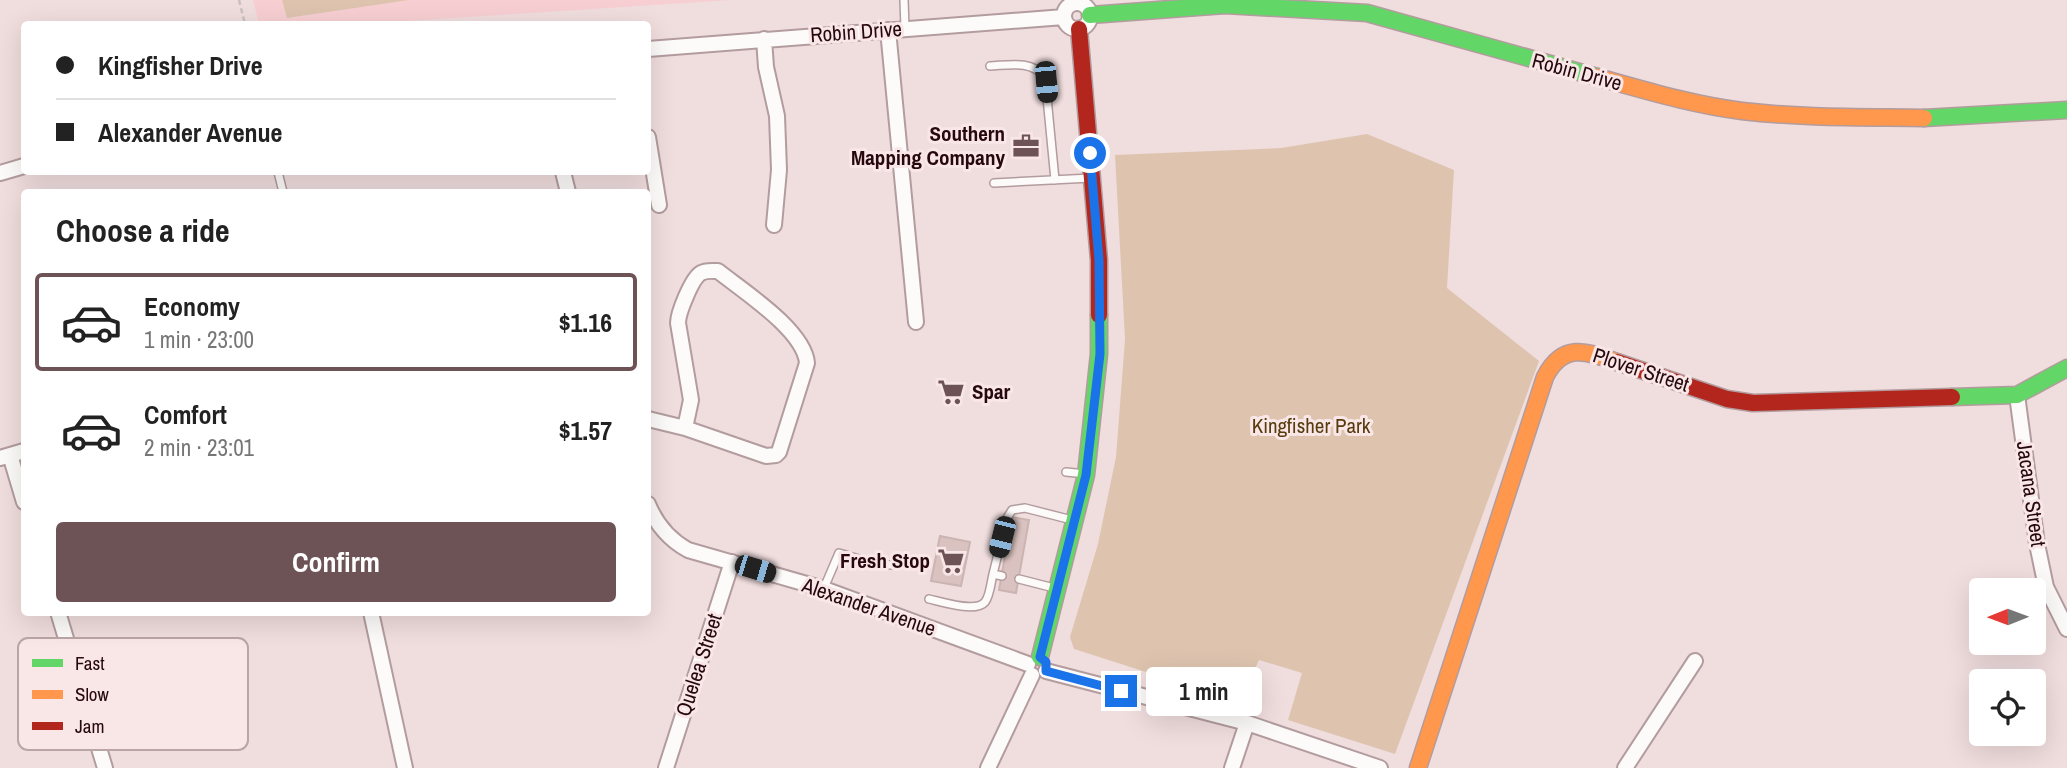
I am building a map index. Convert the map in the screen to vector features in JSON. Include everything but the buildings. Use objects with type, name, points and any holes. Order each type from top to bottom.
[{"type":"street","points":[[1075,2],[1085,6],[1090,15],[1087,25],[1079,29],[1068,25],[1064,17],[1067,8],[1075,2]]},
{"type":"street","name":"Robin Drive","points":[[1090,15],[1225,5],[1368,7],[1569,71],[1677,99],[1741,111],[1816,116],[1949,118],[2067,110]]},
{"type":"street","name":"Robin Drive","points":[[651,49],[1064,17]]},
{"type":"street","points":[[988,768],[1036,667],[1086,475],[1100,354],[1099,260],[1079,29]]},
{"type":"street","points":[[888,30],[916,322]]},
{"type":"street","points":[[764,39],[766,67],[777,116],[779,170],[774,225]]},
{"type":"street","points":[[651,156],[659,205]]},
{"type":"street","points":[[0,173],[21,167]]},
{"type":"street","points":[[651,420],[685,428],[766,456],[779,452],[807,363],[805,354],[787,326],[718,271],[704,272],[697,276],[679,312],[678,323],[691,400],[685,428]]},
{"type":"street","name":"Plover Street","points":[[1418,768],[1541,385],[1549,367],[1562,354],[1585,351],[1727,399],[1753,403],[2017,396],[2067,368]]},
{"type":"street","name":"Jacana Street","points":[[2017,396],[2043,576],[2050,597],[2067,629]]},
{"type":"street","points":[[12,455],[21,490]]},
{"type":"street","name":"Alexander Avenue","points":[[651,510],[661,527],[676,543],[688,550],[824,589],[1036,667],[1247,723],[1380,768]]},
{"type":"street","name":"Quelea Street","points":[[666,768],[732,562]]},
{"type":"street","points":[[59,616],[66,638]]},
{"type":"street","points":[[371,616],[405,768]]},
{"type":"street","points":[[1625,768],[1695,661]]},
{"type":"street","points":[[1233,768],[1247,723]]},
{"type":"street","points":[[100,750],[105,768]]},
{"type":"lane","points":[[904,0],[905,28]]},
{"type":"lane","points":[[990,66],[1025,64],[1034,67],[1045,77],[1055,180]]},
{"type":"lane","points":[[994,183],[1092,178]]},
{"type":"lane","points":[[1066,472],[1086,475]]},
{"type":"lane","points":[[929,599],[970,607],[980,606],[986,601],[1007,518],[1012,510],[1025,508],[1075,521]]},
{"type":"lane","points":[[824,589],[839,553],[892,566],[903,566],[910,561]]},
{"type":"lane","points":[[993,574],[1002,576]]},
{"type":"lane","points":[[1019,579],[1058,589]]},
{"type":"path","points":[[239,0],[244,21]]},
{"type":"shaded area","points":[[253,0],[731,0],[408,21],[258,21]]},
{"type":"green space","points":[[282,0],[409,0],[287,18]]},
{"type":"green space","name":"Kingfisher Park","points":[[1367,134],[1454,170],[1447,288],[1539,361],[1395,754],[1288,720],[1302,673],[1259,660],[1240,702],[1074,649],[1070,637],[1098,544],[1116,457],[1125,339],[1115,155],[1281,148]]},
{"type":"traffic: fast","points":[[1090,15],[1225,5],[1367,13],[1597,77]]},
{"type":"traffic: fast","points":[[1924,118],[2067,110]]},
{"type":"traffic: fast","points":[[1040,657],[1086,475],[1099,354],[1099,315]]},
{"type":"traffic: fast","points":[[1952,397],[2017,395],[2067,368]]},
{"type":"traffic: slow","points":[[1597,77],[1687,101],[1742,111],[1810,116],[1924,118]]},
{"type":"traffic: slow","points":[[1418,768],[1545,377],[1559,358],[1576,352],[1617,362]]},
{"type":"traffic: jam","points":[[1079,29],[1099,260],[1099,315]]},
{"type":"traffic: jam","points":[[1617,362],[1727,399],[1753,403],[1952,397]]},
{"type":"place","name":"Southern Mapping Company","points":[[1026,146]]},
{"type":"place","name":"Spar","points":[[951,392]]},
{"type":"place","name":"Fresh Stop","points":[[951,561]]},
{"type":"route","points":[[1090,153],[1099,260],[1100,354],[1086,475],[1040,657],[1046,662],[1046,671],[1121,691]]}]
